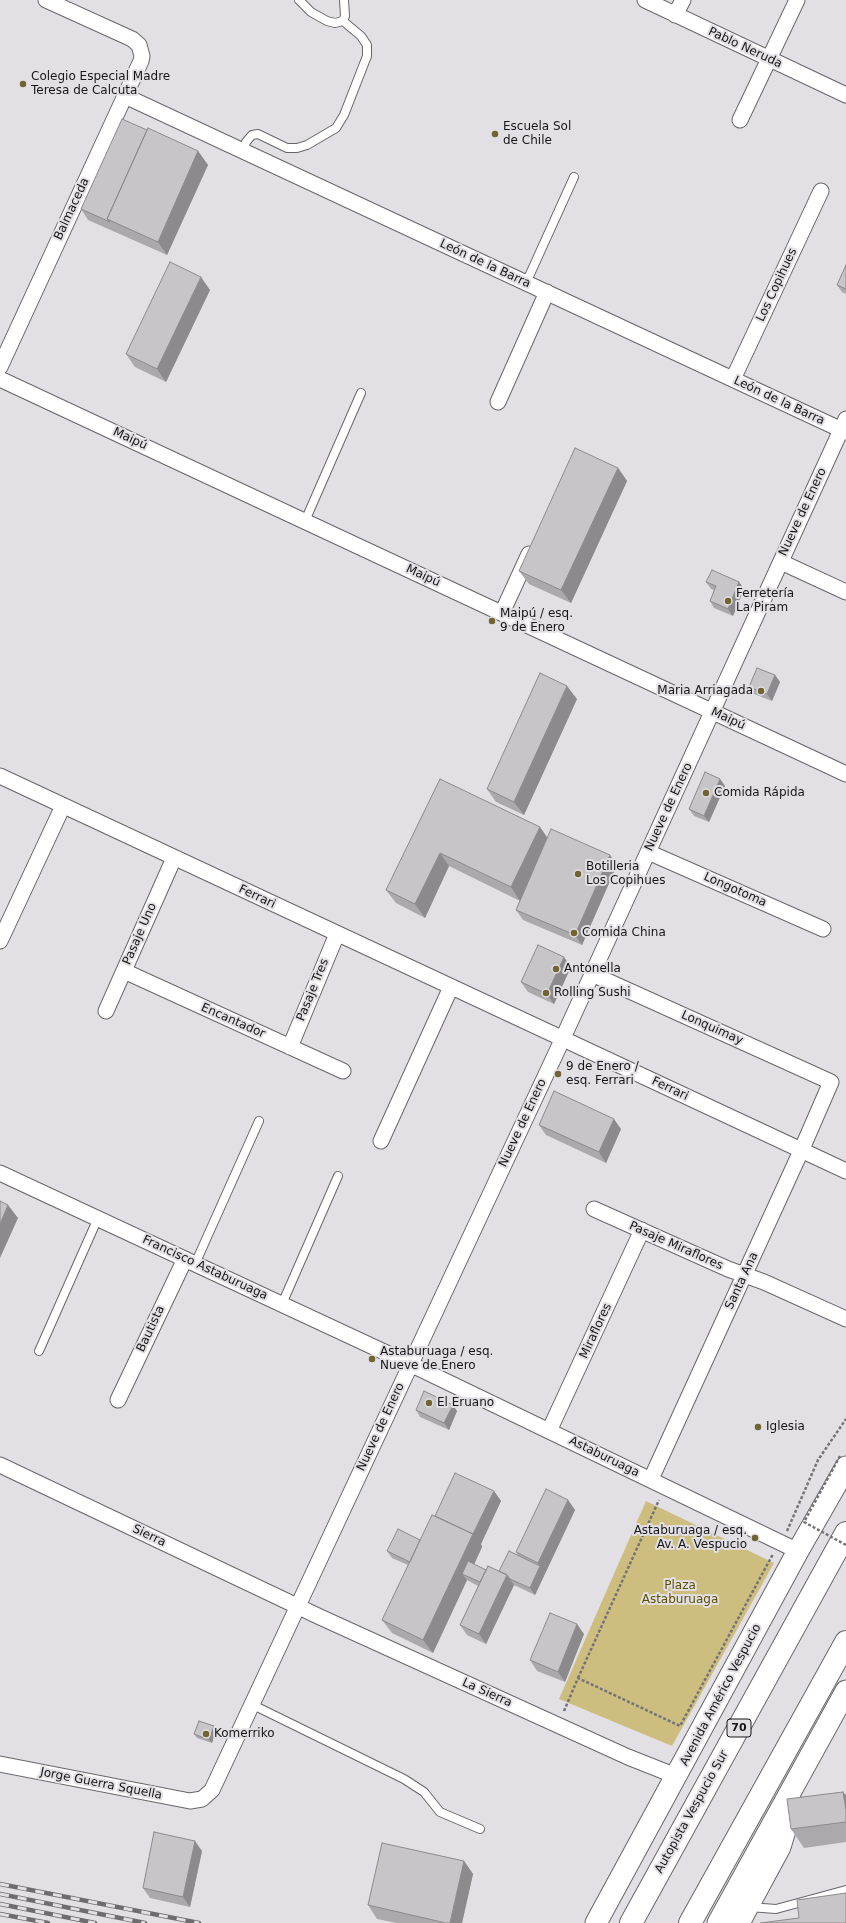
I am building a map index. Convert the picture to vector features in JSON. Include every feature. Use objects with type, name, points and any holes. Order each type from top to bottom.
[{"type":"highway","name":"Autopista Vespucio Sur","points":[[631,1923],[846,1534]]},
{"type":"highway","points":[[690,1923],[846,1642]]},
{"type":"main road","name":"Avenida Américo Vespucio","points":[[596,1923],[676,1776],[790,1547],[843,1462]]},
{"type":"main road","points":[[718,1923],[846,1691]]},
{"type":"main road","points":[[744,1915],[770,1867],[784,1835],[798,1778]]},
{"type":"street","name":"Balmaceda","points":[[0,367],[141,61],[142,52],[139,45],[132,39],[46,0]]},
{"type":"street","name":"Pablo Neruda","points":[[645,0],[846,95]]},
{"type":"street","points":[[676,15],[683,0]]},
{"type":"street","points":[[740,120],[797,0]]},
{"type":"street","name":"León de la Barra","points":[[125,96],[733,379],[844,427]]},
{"type":"street","name":"Los Copihues","points":[[733,379],[821,190]]},
{"type":"street","points":[[498,402],[547,292]]},
{"type":"street","name":"Maipú","points":[[0,379],[846,774]]},
{"type":"street","name":"Nueve de Enero","points":[[202,1799],[212,1790],[253,1705],[844,427]]},
{"type":"street","points":[[502,613],[534,542]]},
{"type":"street","points":[[781,562],[846,592]]},
{"type":"street","name":"Ferrari","points":[[0,776],[846,1171]]},
{"type":"street","points":[[0,942],[63,806]]},
{"type":"street","name":"Longotoma","points":[[648,852],[822,929]]},
{"type":"street","name":"Pasaje Uno","points":[[106,1011],[174,858]]},
{"type":"street","name":"Pasaje Tres","points":[[290,1047],[337,934]]},
{"type":"street","name":"Encantador","points":[[124,971],[343,1071]]},
{"type":"street","name":"Lonquimay","points":[[592,974],[831,1082]]},
{"type":"street","points":[[381,1141],[451,987]]},
{"type":"street","name":"Santa Ana","points":[[651,1479],[802,1150],[831,1082]]},
{"type":"street","name":"Francisco Astaburuaga","points":[[0,1173],[410,1364]]},
{"type":"street","name":"Pasaje Miraflores","points":[[594,1209],[728,1270],[764,1282],[846,1319]]},
{"type":"street","name":"Miraflores","points":[[550,1431],[642,1230]]},
{"type":"street","name":"Bautista","points":[[118,1400],[190,1261]]},
{"type":"street","name":"Astaburuaga","points":[[410,1364],[790,1547]]},
{"type":"street","name":"Sierra","points":[[0,1465],[299,1606]]},
{"type":"street","name":"La Sierra","points":[[299,1606],[558,1725],[676,1776]]},
{"type":"street","name":"Jorge Guerra Squella","points":[[0,1764],[184,1800],[190,1801],[202,1799]]},
{"type":"lane","points":[[299,0],[311,12],[327,21],[335,23],[343,21]]},
{"type":"lane","points":[[343,21],[345,16],[344,0]]},
{"type":"lane","points":[[244,151],[246,142],[252,135],[258,134],[287,148],[297,148],[307,145],[336,128],[344,115],[367,56],[366,45],[361,36],[343,21]]},
{"type":"lane","points":[[526,282],[574,177]]},
{"type":"lane","points":[[305,521],[362,393]]},
{"type":"lane","points":[[190,1261],[259,1121]]},
{"type":"lane","points":[[282,1304],[338,1176]]},
{"type":"lane","points":[[39,1351],[98,1218]]},
{"type":"lane","points":[[253,1705],[404,1779],[424,1792],[440,1812],[480,1829]]},
{"type":"lane","points":[[744,1915],[776,1909],[846,1890]]},
{"type":"path","points":[[578,1678],[680,1726],[790,1547],[818,1460],[846,1419]]},
{"type":"path","points":[[843,1462],[804,1522],[846,1545]]},
{"type":"path","points":[[558,1725],[665,1486]]},
{"type":"green space","name":"Plaza Astaburuaga","points":[[646,1501],[774,1563],[672,1746],[559,1699]]},
{"type":"building","points":[[122,119],[147,130],[107,219],[110,222],[81,209]]},
{"type":"building","points":[[148,128],[198,151],[158,242],[107,219]]},
{"type":"building","points":[[170,262],[201,277],[157,369],[126,354]]},
{"type":"building","points":[[846,265],[846,289],[837,285]]},
{"type":"building","points":[[575,448],[618,468],[561,590],[519,571]]},
{"type":"building","points":[[712,570],[739,582],[728,609],[710,601],[716,586],[706,582]]},
{"type":"building","points":[[757,668],[775,675],[767,694],[749,687]]},
{"type":"building","points":[[540,673],[567,686],[514,802],[487,789]]},
{"type":"building","points":[[705,772],[720,779],[704,816],[689,809]]},
{"type":"building","points":[[440,779],[540,827],[511,887],[440,853],[415,904],[386,890]]},
{"type":"building","points":[[551,829],[610,855],[575,935],[516,910]]},
{"type":"building","points":[[538,945],[564,957],[547,994],[521,982]]},
{"type":"building","points":[[554,1091],[614,1119],[599,1152],[539,1125]]},
{"type":"building","points":[[0,1201],[8,1205],[0,1224]]},
{"type":"building","points":[[424,1391],[453,1405],[444,1423],[416,1410]]},
{"type":"building","points":[[455,1473],[494,1491],[473,1534],[435,1516]]},
{"type":"building","points":[[546,1489],[568,1500],[538,1563],[516,1552]]},
{"type":"building","points":[[432,1515],[473,1534],[423,1640],[382,1620]]},
{"type":"building","points":[[398,1529],[420,1540],[410,1562],[387,1551]]},
{"type":"building","points":[[509,1551],[540,1566],[530,1588],[510,1579],[507,1575],[499,1571]]},
{"type":"building","points":[[468,1561],[486,1570],[480,1582],[462,1574]]},
{"type":"building","points":[[488,1566],[507,1575],[479,1634],[460,1625]]},
{"type":"building","points":[[550,1613],[577,1624],[558,1672],[530,1660]]},
{"type":"building","name":"Komerriko","points":[[199,1721],[214,1726],[209,1740],[194,1734]]},
{"type":"building","points":[[843,1792],[846,1822],[791,1829],[787,1799]]},
{"type":"building","points":[[154,1832],[195,1841],[183,1897],[143,1888]]},
{"type":"building","points":[[382,1843],[464,1861],[450,1923],[368,1905]]},
{"type":"building","points":[[846,1893],[846,1923],[760,1923],[799,1918],[797,1900]]},
{"type":"railway","points":[[0,1884],[199,1923]]},
{"type":"railway","points":[[0,1894],[145,1923]]},
{"type":"railway","points":[[0,1904],[95,1923]]},
{"type":"railway","points":[[0,1914],[48,1923]]},
{"type":"place","name":"Colegio Especial Madre Teresa de Calcuta","points":[[23,84]]},
{"type":"place","name":"Escuela Sol de Chile","points":[[495,134]]},
{"type":"place","name":"Ferretería La Piram","points":[[728,601]]},
{"type":"place","name":"Maipú / esq. 9 de Enero","points":[[492,621]]},
{"type":"place","name":"Maria Arriagada","points":[[761,691]]},
{"type":"place","name":"Comida Rápida","points":[[706,793]]},
{"type":"place","name":"Botilleria Los Copihues","points":[[578,874]]},
{"type":"place","name":"Comida China","points":[[574,933]]},
{"type":"place","name":"Antonella","points":[[556,969]]},
{"type":"place","name":"Rolling Sushi","points":[[546,993]]},
{"type":"place","name":"9 de Enero / esq. Ferrari","points":[[558,1074]]},
{"type":"place","name":"Astaburuaga / esq. Nueve de Enero","points":[[372,1359]]},
{"type":"place","name":"El Eruano","points":[[429,1403]]},
{"type":"place","name":"Iglesia","points":[[758,1427]]},
{"type":"place","name":"Astaburuaga / esq. Av. A. Vespucio","points":[[755,1538]]},
{"type":"place","name":"Komerriko","points":[[206,1734]]}]
